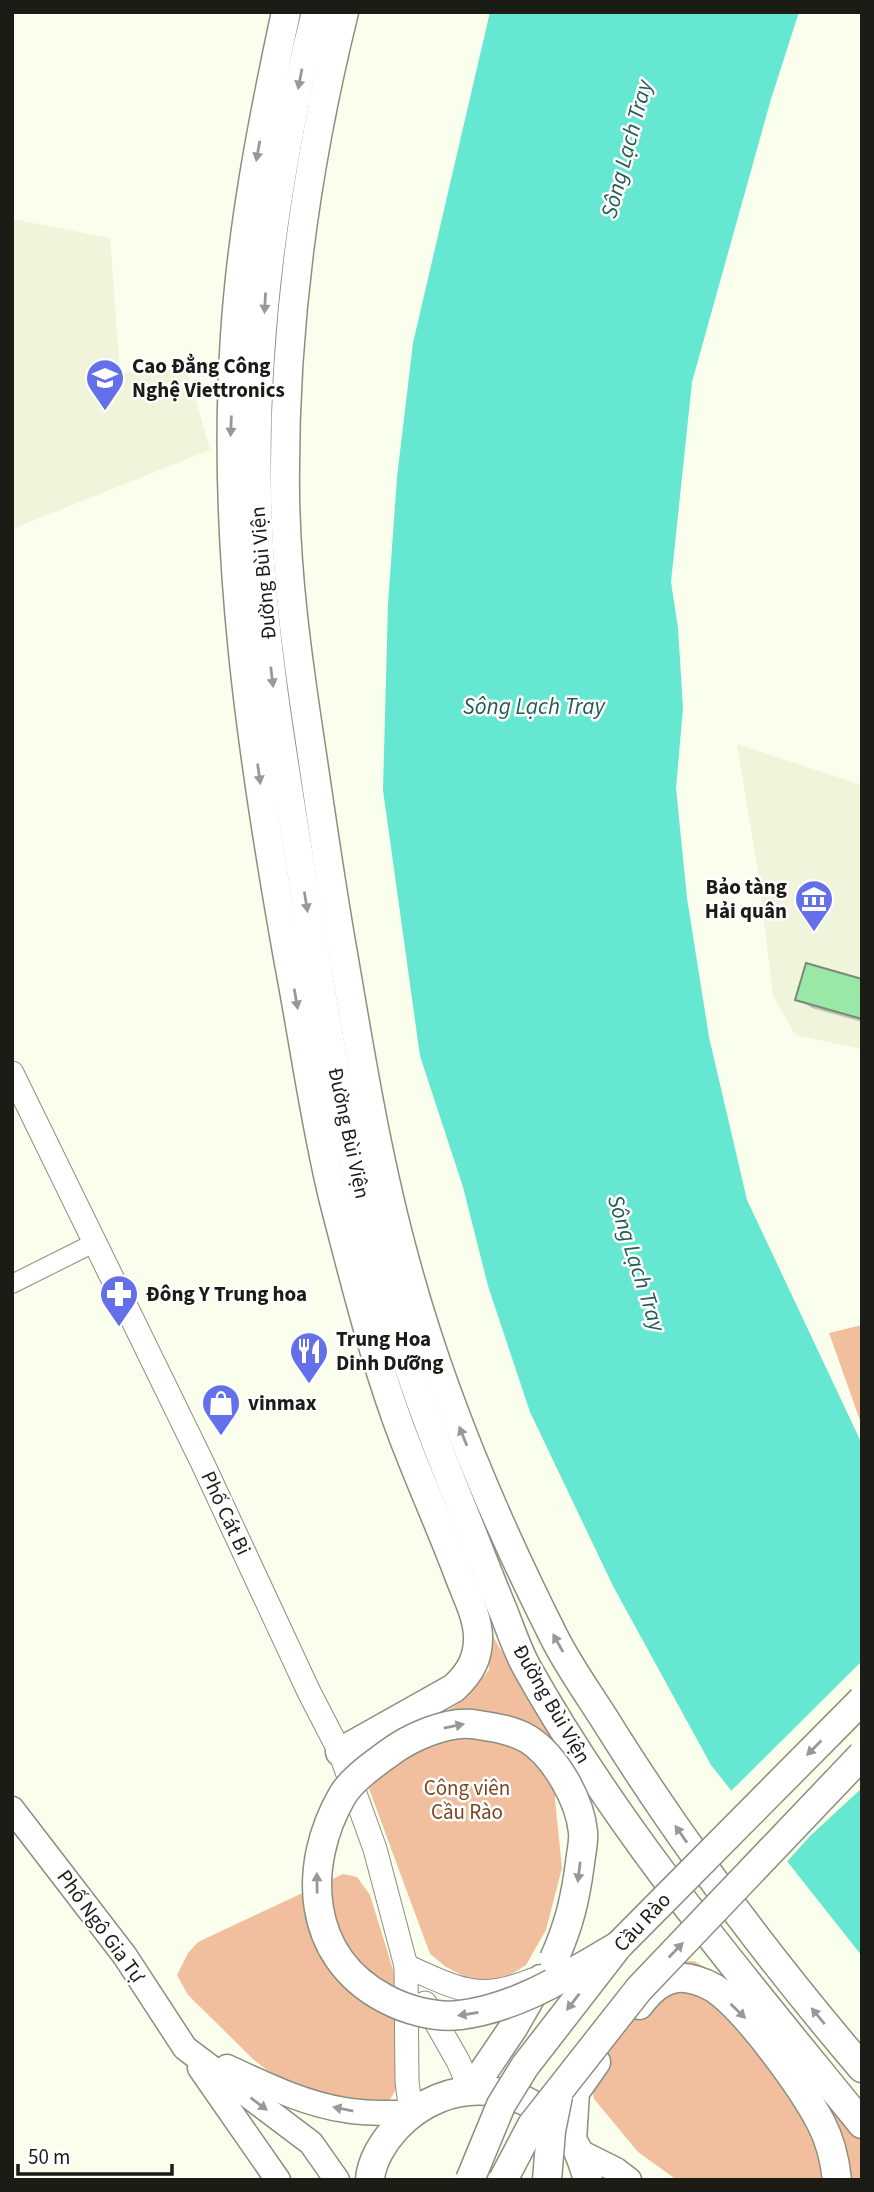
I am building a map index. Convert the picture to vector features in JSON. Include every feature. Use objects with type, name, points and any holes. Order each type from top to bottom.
[{"type":"main road","name":"Đường Bùi Viện","points":[[286,12],[247,218],[235,335],[231,436],[232,514],[242,650],[282,923],[332,1191],[359,1298],[409,1414],[524,1661],[614,1810],[687,1908],[862,2124]]},
{"type":"main road","name":"Đường Bùi Viện","points":[[316,12],[281,172],[266,285],[259,391],[257,494],[262,591],[290,806],[350,1147],[380,1273],[409,1414],[437,1517],[475,1619],[478,1637],[476,1657],[468,1674],[454,1688],[340,1752]]},
{"type":"main road","name":"Đường Bùi Viện","points":[[344,12],[328,75],[309,178],[295,292],[287,392],[289,573],[302,687],[336,914],[377,1143],[407,1267],[446,1394],[495,1514],[557,1643],[641,1778],[716,1885],[801,1995],[862,2068]]},
{"type":"main road","name":"Cầu Rào","points":[[470,2180],[501,2105],[526,2066],[618,1946],[862,1700]]},
{"type":"main road","points":[[471,2090],[506,2039],[549,1967],[574,1907],[583,1831],[575,1802],[548,1755],[526,1738],[500,1728],[467,1724],[429,1731],[402,1744],[369,1769],[343,1794],[321,1847],[316,1874],[317,1903],[321,1923],[339,1960],[371,1991],[393,2003],[430,2014],[457,2016],[520,1999],[618,1946]]},
{"type":"main road","name":"Cầu Rào","points":[[503,2180],[532,2124],[639,1989],[862,1755]]},
{"type":"main road","name":"Phố Ngô Gia Tự","points":[[12,1809],[125,1956],[185,2048],[311,2143],[337,2180]]},
{"type":"main road","points":[[575,2146],[575,2092],[611,2039],[640,2002],[664,1981],[679,1978],[696,1980],[713,1988],[744,2015],[804,2094],[822,2125],[837,2180]]},
{"type":"main road","points":[[185,2048],[264,2084],[320,2104],[372,2113],[411,2113]]},
{"type":"main road","points":[[185,2048],[278,2180]]},
{"type":"main road","points":[[370,2180],[370,2173],[385,2140],[411,2113],[439,2097],[471,2090],[500,2092],[528,2102],[552,2118],[575,2146],[588,2180]]},
{"type":"main road","points":[[547,2180],[551,2131],[559,2091]]},
{"type":"main road","points":[[575,2146],[629,2180]]},
{"type":"street","name":"Phố Cát Bi","points":[[12,1073],[96,1242],[340,1752],[375,1849],[406,1966],[471,2090]]},
{"type":"street","points":[[12,1284],[96,1242]]},
{"type":"street","name":"Phố Cát Bi","points":[[406,1966],[407,2081],[411,2113]]},
{"type":"street","points":[[406,1966],[471,1993],[508,1990],[549,1967]]},
{"type":"shaded area","name":"Cao Đẳng Công Nghệ Viettronics","points":[[12,219],[110,238],[120,373],[186,366],[210,450],[12,529]]},
{"type":"shaded area","name":"Bảo tàng Hải quân","points":[[737,744],[862,785],[862,1049],[795,1035],[773,995],[758,871]]},
{"type":"green space","points":[[862,1325],[862,1426],[829,1333]]},
{"type":"green space","name":"Công viên Cầu Rào","points":[[489,1630],[556,1741],[555,1799],[562,1868],[546,1930],[526,1965],[505,1978],[471,1980],[446,1967],[430,1954],[361,1767],[465,1699],[489,1670]]},
{"type":"green space","points":[[343,1874],[357,1877],[370,1895],[399,1989],[399,2085],[387,2104],[357,2106],[285,2084],[254,2060],[188,1995],[177,1975],[188,1953],[198,1942]]},
{"type":"green space","points":[[694,1961],[736,1985],[862,2138],[862,2180],[677,2180],[638,2152],[594,2099],[588,2065],[670,1962]]},
{"type":"water","name":"Sông Lạch Tray","points":[[490,12],[799,12],[771,99],[692,382],[671,582],[678,628],[683,708],[676,788],[687,898],[709,1037],[747,1200],[862,1444],[862,1956],[711,1765],[613,1586],[530,1412],[488,1286],[463,1187],[420,1056],[383,790],[388,604],[397,477],[413,343]]},
{"type":"pier","points":[[862,1661],[862,1788],[810,1836],[785,1864],[729,1793]]},
{"type":"building","points":[[806,963],[862,979],[862,1019],[795,1000]]},
{"type":"place","name":"Cao Đẳng Công Nghệ Viettronics","points":[[105,412]]},
{"type":"place","name":"Bảo tàng Hải quân","points":[[814,933]]},
{"type":"place","name":"Đông Y Trung hoa","points":[[119,1328]]},
{"type":"place","name":"Trung Hoa Dinh Dưỡng","points":[[309,1385]]},
{"type":"place","name":"vinmax","points":[[221,1437]]}]
